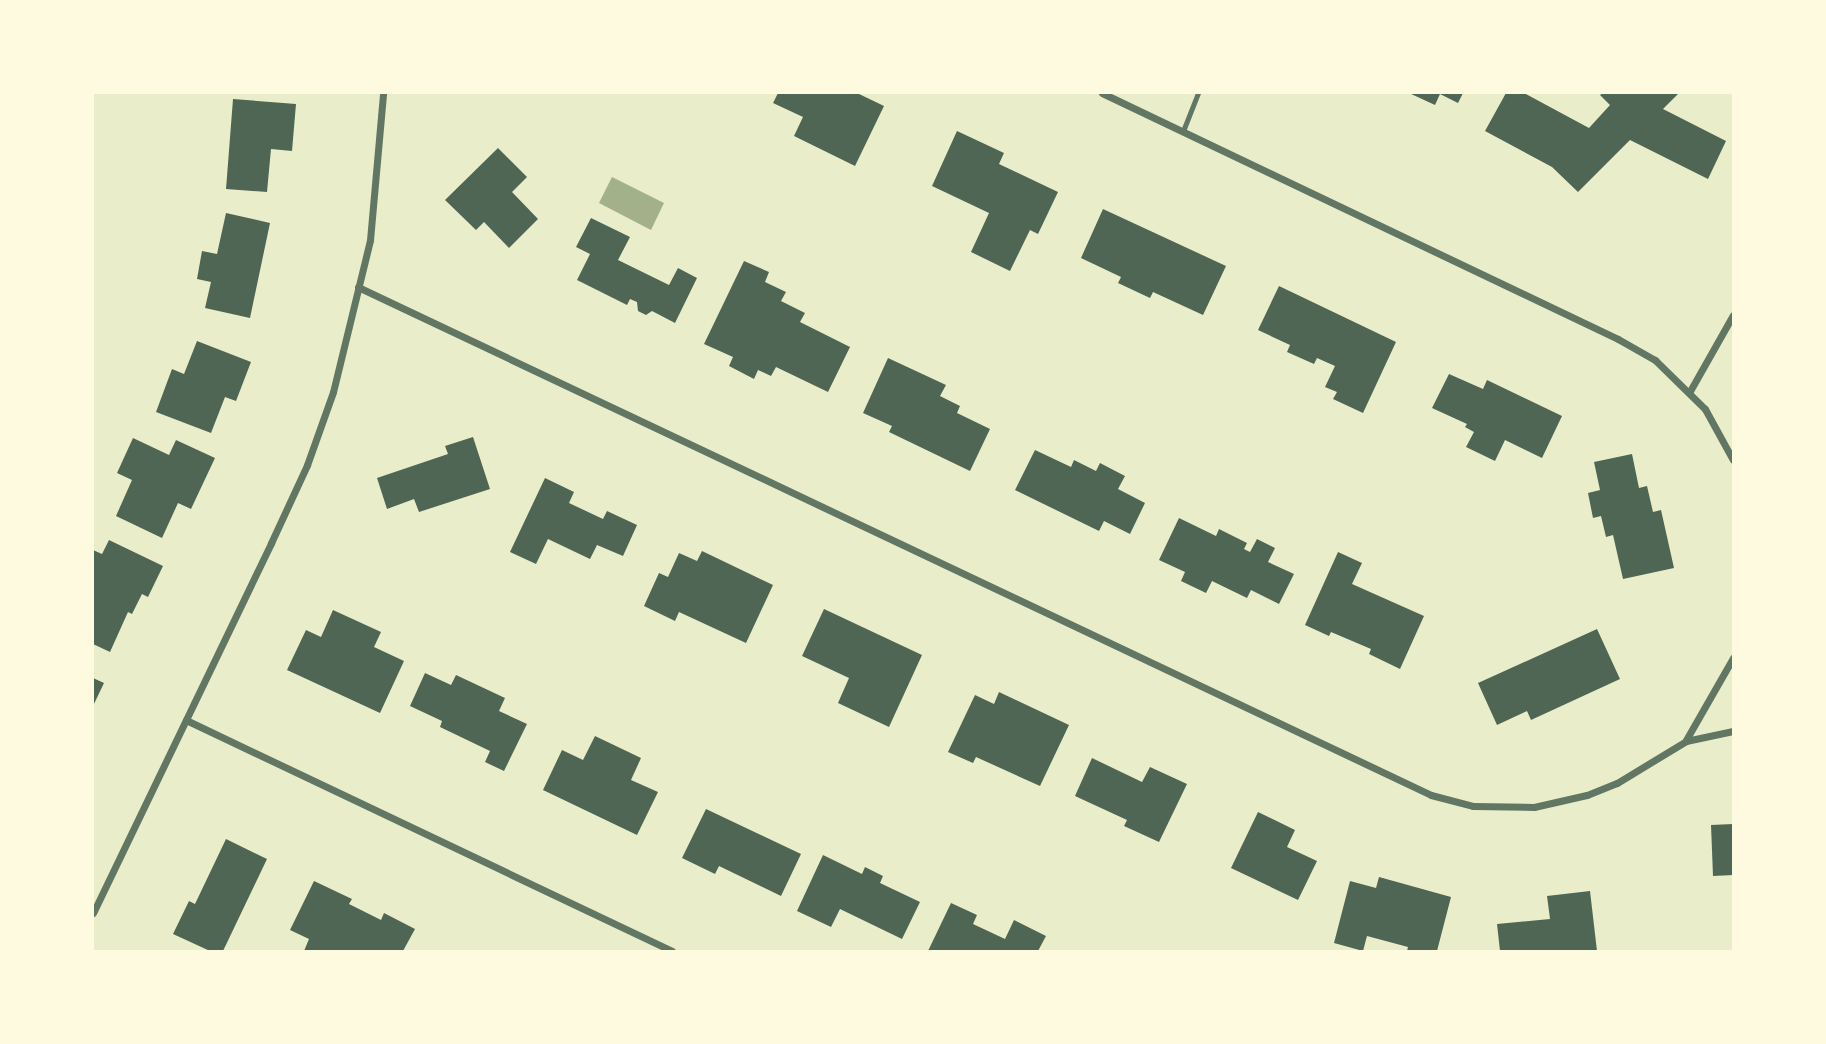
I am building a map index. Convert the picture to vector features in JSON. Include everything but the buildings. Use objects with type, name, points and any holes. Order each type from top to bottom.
[{"type":"street","points":[[93,913],[307,465],[333,392],[370,240],[383,93]]},
{"type":"street","points":[[1102,93],[1618,339],[1655,360],[1690,391],[1724,439],[1733,460]]},
{"type":"street","points":[[358,287],[1431,795],[1474,806],[1534,807],[1587,795],[1617,783],[1686,741],[1733,731]]},
{"type":"street","points":[[1690,391],[1733,316]]},
{"type":"street","points":[[1686,741],[1733,658]]},
{"type":"street","points":[[186,720],[671,951]]},
{"type":"lane","points":[[1183,131],[1198,93]]},
{"type":"shaded area","points":[[612,177],[664,203],[651,230],[599,203]]}]
